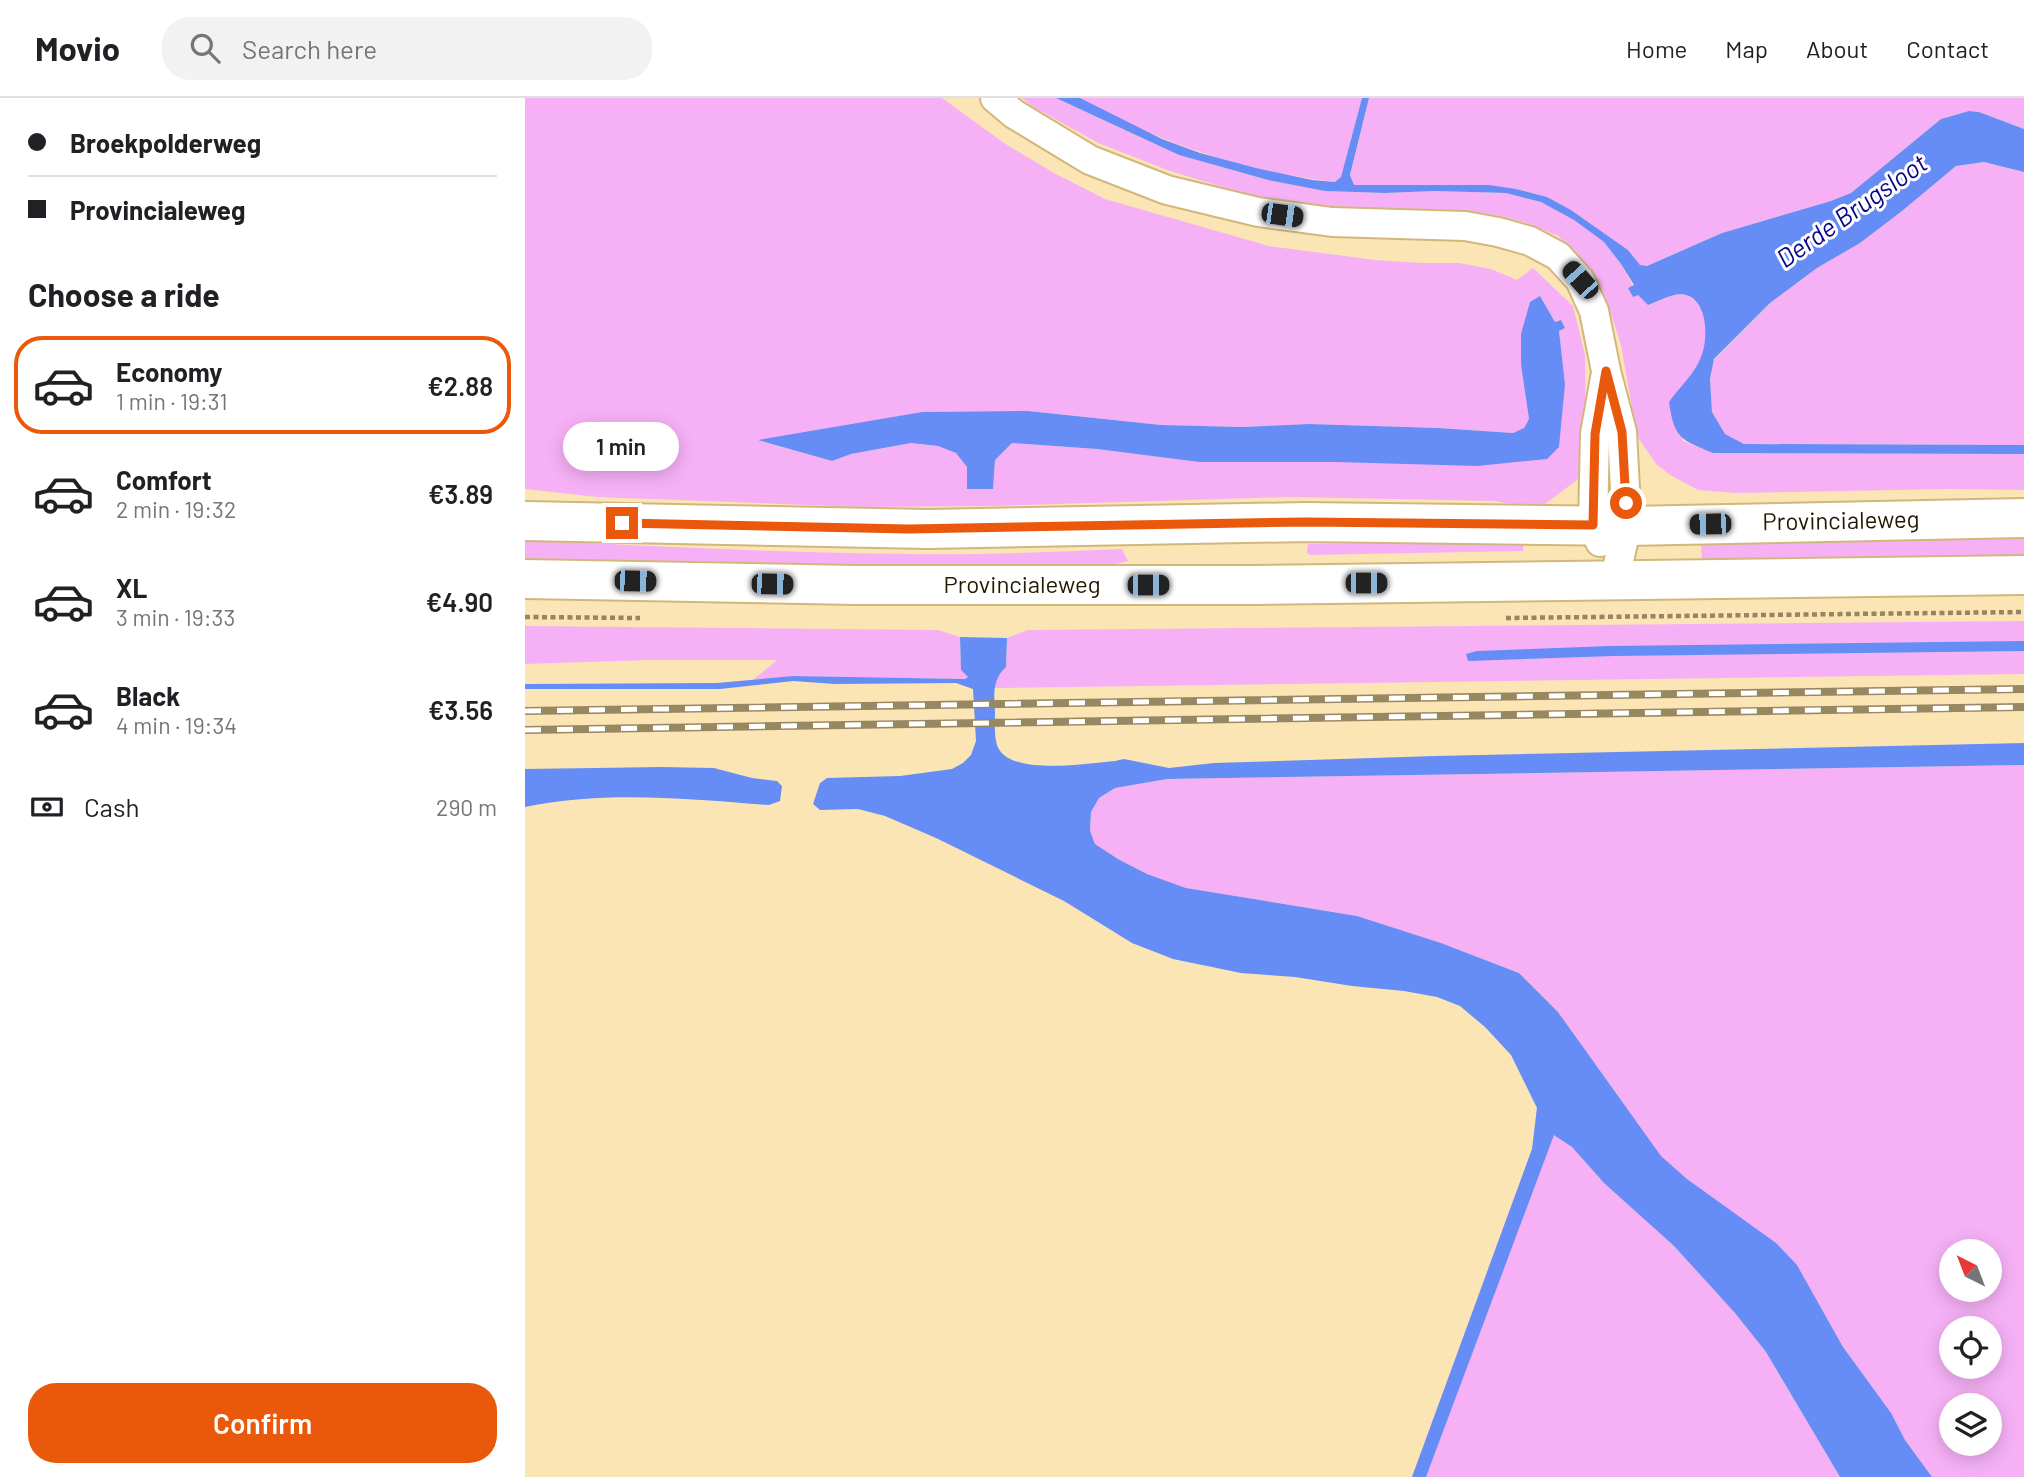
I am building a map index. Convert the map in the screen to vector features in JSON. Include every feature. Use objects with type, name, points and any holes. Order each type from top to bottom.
[{"type":"main road","name":"Provincialeweg","points":[[525,521],[905,529],[1305,522],[1610,526],[2024,518]]},
{"type":"main road","name":"Provincialeweg","points":[[525,579],[855,585],[1255,585],[2024,575]]},
{"type":"street","points":[[995,98],[1014,114],[1090,160],[1167,190],[1258,212],[1332,222],[1465,226],[1530,241],[1558,256],[1580,280],[1594,311],[1622,432],[1610,526],[1614,581]]},
{"type":"shaded area","points":[[525,98],[942,98],[1004,143],[1105,199],[1269,246],[1375,260],[1459,263],[1491,269],[1517,280],[1533,268],[1573,306],[1585,355],[1586,452],[1577,480],[1545,504],[1525,506],[1493,501],[1292,497],[995,506],[861,507],[598,497],[525,489]],"holes":[[[1540,296],[1555,322],[1561,320],[1565,328],[1559,331],[1565,384],[1547,459],[1199,462],[1097,449],[1012,443],[995,460],[993,488],[968,489],[967,467],[956,453],[938,446],[911,443],[851,454],[832,461],[760,441],[922,412],[1028,411],[1161,425],[1241,427],[1309,424],[1513,433],[1524,428],[1529,419],[1526,394]]]},
{"type":"shaded area","points":[[1022,98],[1056,98],[1179,155],[1268,180],[1325,191],[1506,193],[1541,202],[1574,220],[1604,242],[1621,264],[1638,295],[1648,305],[1671,296],[1685,295],[1699,305],[1706,334],[1703,353],[1693,373],[1678,390],[1683,441],[1713,453],[2024,454],[2024,490],[1736,493],[1698,490],[1656,464],[1637,436],[1621,345],[1601,286],[1577,253],[1558,236],[1527,223],[1497,215],[1374,210],[1287,202],[1242,193],[1170,171],[1098,143]]},
{"type":"shaded area","points":[[1080,98],[1362,98],[1341,177],[1336,182],[1269,171],[1203,153],[1140,129]]},
{"type":"shaded area","points":[[1369,98],[2024,98],[2024,129],[1979,112],[1969,111],[1941,119],[1851,193],[1722,233],[1647,266],[1640,265],[1628,250],[1571,210],[1547,197],[1516,189],[1354,185],[1350,176]]},
{"type":"shaded area","points":[[1984,162],[2024,172],[2024,445],[1744,444],[1725,434],[1712,412],[1710,379],[1714,360],[1770,303],[1817,268],[1860,243],[1956,166]]},
{"type":"shaded area","points":[[2024,535],[2024,560],[1702,565],[1701,539]]},
{"type":"shaded area","points":[[525,540],[861,553],[989,554],[1122,549],[1128,561],[1054,568],[525,564]]},
{"type":"shaded area","points":[[1524,541],[1523,551],[1307,553],[1308,544]]},
{"type":"shaded area","points":[[2024,621],[2024,674],[994,688],[997,677],[1006,667],[1007,638],[1028,630]]},
{"type":"shaded area","points":[[525,626],[938,630],[960,637],[961,670],[969,678],[793,676],[753,680],[777,660],[525,664]]},
{"type":"shaded area","points":[[2024,765],[2024,1477],[1932,1477],[1843,1347],[1797,1265],[1661,1156],[1558,1012],[1519,973],[1441,943],[1357,916],[1186,888],[1147,874],[1095,844],[1090,831],[1091,812],[1099,798],[1115,788],[1167,779]]},
{"type":"shaded area","points":[[1537,1108],[1554,1134],[1572,1147],[1604,1183],[1674,1246],[1735,1313],[1766,1352],[1840,1477],[1412,1477],[1532,1150]]},
{"type":"water","name":"Derde Brugsloot","points":[[1056,98],[1080,98],[1162,139],[1200,153],[1256,168],[1335,182],[1341,177],[1362,98],[1369,98],[1350,175],[1354,185],[1489,185],[1547,197],[1571,210],[1628,250],[1640,265],[1647,266],[1722,233],[1851,193],[1941,119],[1969,111],[1979,112],[2024,129],[2024,172],[1984,162],[1956,166],[1860,243],[1817,268],[1770,303],[1714,359],[1710,379],[1712,412],[1725,434],[1744,444],[2024,445],[2024,454],[1713,453],[1693,445],[1681,436],[1673,423],[1669,402],[1691,375],[1704,348],[1705,326],[1699,306],[1685,295],[1674,295],[1648,305],[1638,295],[1633,297],[1628,288],[1634,285],[1604,242],[1574,220],[1541,202],[1506,193],[1325,191],[1268,180],[1179,155]]},
{"type":"water","points":[[1540,296],[1555,322],[1561,320],[1565,328],[1559,331],[1565,384],[1559,447],[1547,459],[1477,466],[1199,462],[1097,449],[1012,443],[995,460],[993,489],[967,489],[967,467],[956,453],[938,446],[911,443],[851,454],[832,461],[758,440],[922,412],[1028,411],[1161,425],[1241,427],[1309,424],[1513,433],[1524,428],[1529,419],[1521,364],[1521,334],[1530,302]]},
{"type":"water","points":[[960,637],[1007,638],[1006,667],[998,677],[995,688],[996,741],[1004,755],[1032,765],[1069,765],[1124,759],[1169,768],[1214,763],[1435,756],[2024,743],[2024,765],[1167,779],[1115,788],[1099,798],[1091,812],[1090,831],[1095,844],[1147,874],[1186,888],[1357,916],[1441,943],[1519,973],[1558,1012],[1661,1156],[1687,1179],[1776,1243],[1797,1265],[1843,1347],[1891,1413],[1905,1440],[1932,1477],[1840,1477],[1766,1352],[1735,1313],[1674,1246],[1604,1183],[1572,1147],[1554,1135],[1426,1477],[1412,1477],[1532,1149],[1537,1108],[1511,1055],[1485,1027],[1460,1006],[1437,997],[1295,977],[1241,973],[1173,959],[1132,943],[1064,901],[885,816],[858,809],[820,810],[813,804],[820,783],[827,778],[900,776],[952,769],[963,763],[971,755],[976,741],[973,689],[956,683],[835,684],[793,681],[720,689],[525,689],[525,684],[717,683],[793,676],[965,679],[968,677],[961,670]]},
{"type":"water","points":[[2024,641],[2024,651],[1614,656],[1468,661],[1466,654],[1477,651],[1609,646]]},
{"type":"water","points":[[714,768],[752,778],[777,781],[782,786],[780,801],[769,805],[616,797],[525,807],[525,769]]},
{"type":"railway","points":[[525,711],[2024,689]]},
{"type":"railway","points":[[525,730],[2024,707]]},
{"type":"route","points":[[622,523],[870,529],[1305,522],[1593,525],[1595,434],[1606,371],[1622,432],[1626,503]]}]
